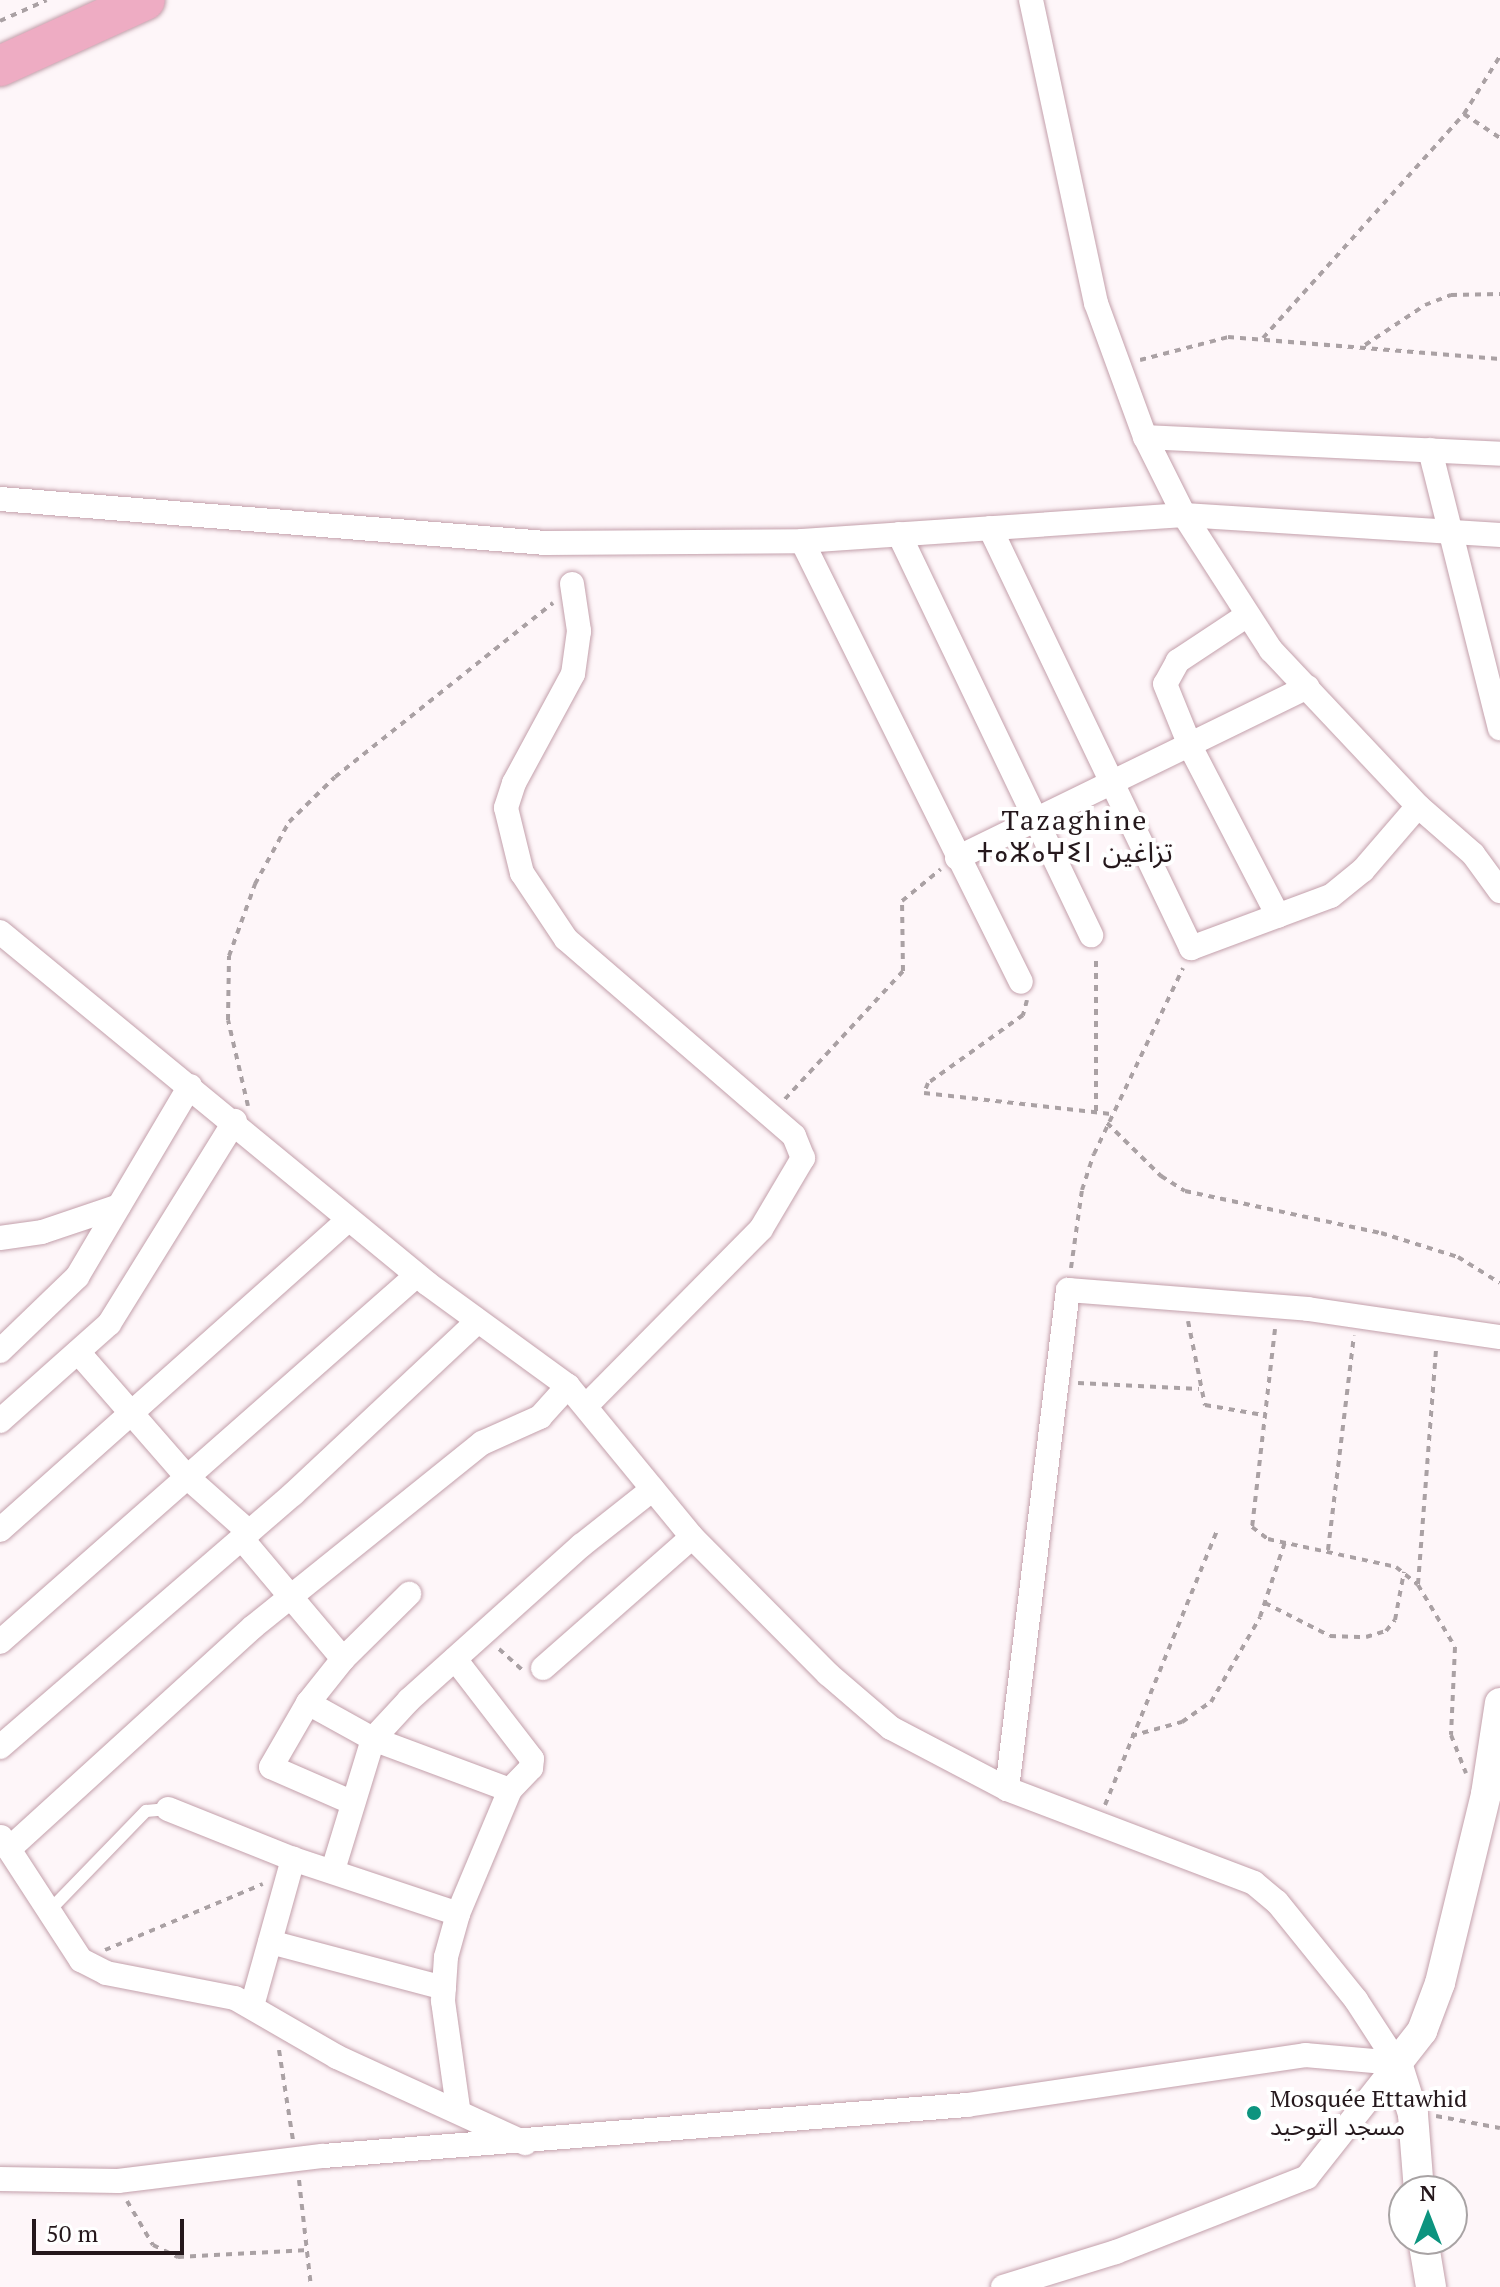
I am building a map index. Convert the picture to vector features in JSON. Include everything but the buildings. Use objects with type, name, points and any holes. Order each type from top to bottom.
[{"type":"highway","points":[[0,42],[91,0]]},
{"type":"highway","points":[[0,66],[145,0]]},
{"type":"street","points":[[1031,0],[1096,303],[1145,437],[1184,515],[1246,616],[1418,806],[1473,854],[1500,891]]},
{"type":"street","points":[[1145,437],[1500,454]]},
{"type":"street","points":[[1430,450],[1500,728]]},
{"type":"street","points":[[0,499],[546,543],[802,541],[1184,515],[1500,535]]},
{"type":"street","points":[[990,528],[1191,948],[1331,896],[1363,870],[1418,806]]},
{"type":"street","points":[[899,534],[1091,935]]},
{"type":"street","points":[[802,541],[1021,982]]},
{"type":"street","points":[[572,584],[579,631],[573,674],[514,783],[506,808],[522,873],[566,939],[770,1115],[802,1147],[800,1169],[761,1229],[587,1405]]},
{"type":"street","points":[[1246,616],[1168,673],[1165,684],[1191,748],[1278,916]]},
{"type":"street","points":[[957,858],[1191,748],[1308,687]]},
{"type":"street","points":[[0,932],[257,1139],[417,1275],[568,1386],[587,1405],[692,1537],[828,1674],[891,1728],[1007,1789],[1254,1883],[1277,1902],[1356,2000],[1397,2063],[1413,2114],[1418,2175]]},
{"type":"street","points":[[0,1351],[77,1277],[190,1086]]},
{"type":"street","points":[[0,1421],[78,1352],[125,1303],[235,1121]]},
{"type":"street","points":[[0,1238],[42,1232],[119,1206]]},
{"type":"street","points":[[0,1530],[349,1219]]},
{"type":"street","points":[[0,1642],[417,1275]]},
{"type":"street","points":[[1007,1789],[1068,1290],[1357,1314],[1500,1337]]},
{"type":"street","points":[[0,1747],[245,1536],[477,1322]]},
{"type":"street","points":[[78,1352],[131,1416],[245,1536],[343,1659]]},
{"type":"street","points":[[526,2144],[458,2108],[337,2057],[252,2006],[216,1992],[106,1973],[81,1960],[4,1842],[294,1595],[482,1443],[540,1417],[568,1386]]},
{"type":"street","points":[[333,1870],[351,1802],[373,1739],[484,1633],[653,1489]]},
{"type":"street","points":[[543,1668],[692,1537]]},
{"type":"street","points":[[351,1802],[272,1770],[308,1703],[343,1659],[409,1594]]},
{"type":"street","points":[[455,1659],[532,1759],[531,1768],[510,1790],[458,1914],[444,1988],[458,2108]]},
{"type":"street","points":[[308,1703],[373,1739],[510,1790]]},
{"type":"street","points":[[1003,2287],[1116,2252],[1307,2177],[1422,2031],[1440,1983],[1486,1794],[1500,1703]]},
{"type":"street","points":[[168,1809],[291,1866],[333,1870],[458,1914]]},
{"type":"street","points":[[252,2006],[291,1866]]},
{"type":"street","points":[[270,1942],[444,1988]]},
{"type":"street","points":[[0,2179],[118,2181],[323,2156],[526,2144],[967,2105],[1305,2055],[1397,2063]]},
{"type":"street","points":[[1426,2255],[1431,2287]]},
{"type":"lane","points":[[48,1912],[146,1811],[168,1809]]},
{"type":"path","points":[[0,21],[47,0]]},
{"type":"path","points":[[1263,338],[1464,114],[1500,56]]},
{"type":"path","points":[[1464,114],[1500,138]]},
{"type":"path","points":[[1363,346],[1425,305],[1451,295],[1500,294]]},
{"type":"path","points":[[1119,366],[1214,339],[1263,338],[1500,359]]},
{"type":"path","points":[[257,1139],[228,1020],[229,956],[255,884],[289,822],[335,777],[500,648],[572,584]]},
{"type":"path","points":[[770,1115],[894,984],[905,960],[902,901],[957,858]]},
{"type":"path","points":[[1091,935],[1098,971],[1096,1113]]},
{"type":"path","points":[[1068,1290],[1082,1190],[1111,1114],[1191,948]]},
{"type":"path","points":[[1021,982],[1028,1004],[1023,1015],[922,1090],[1111,1114]]},
{"type":"path","points":[[1107,1123],[1161,1176],[1185,1191],[1381,1233],[1458,1257],[1500,1283]]},
{"type":"path","points":[[1184,1299],[1199,1389],[1212,1410],[1263,1415]]},
{"type":"path","points":[[1278,1306],[1250,1518],[1256,1534],[1385,1563],[1404,1572],[1418,1585],[1455,1647],[1455,1753],[1486,1794]]},
{"type":"path","points":[[1327,1551],[1357,1314]]},
{"type":"path","points":[[1418,1585],[1438,1327]]},
{"type":"path","points":[[1056,1382],[1199,1389]]},
{"type":"path","points":[[1099,1822],[1131,1736],[1217,1531]]},
{"type":"path","points":[[1131,1736],[1182,1722],[1211,1702],[1265,1603],[1285,1542]]},
{"type":"path","points":[[1265,1603],[1330,1636],[1366,1637],[1386,1631],[1395,1620],[1404,1572]]},
{"type":"path","points":[[484,1633],[517,1667],[543,1668]]},
{"type":"path","points":[[81,1960],[291,1866]]},
{"type":"path","points":[[1413,2114],[1500,2128]]},
{"type":"path","points":[[118,2181],[153,2245],[178,2257],[308,2250]]},
{"type":"place","name":"Mosquée Ettawhid مسجد التوحيد","points":[[1254,2113]]},
{"type":"district","name":"Tazaghine ⵜⴰⵣⴰⵖⵉⵏ تزاغين","points":[[1075,836]]}]
